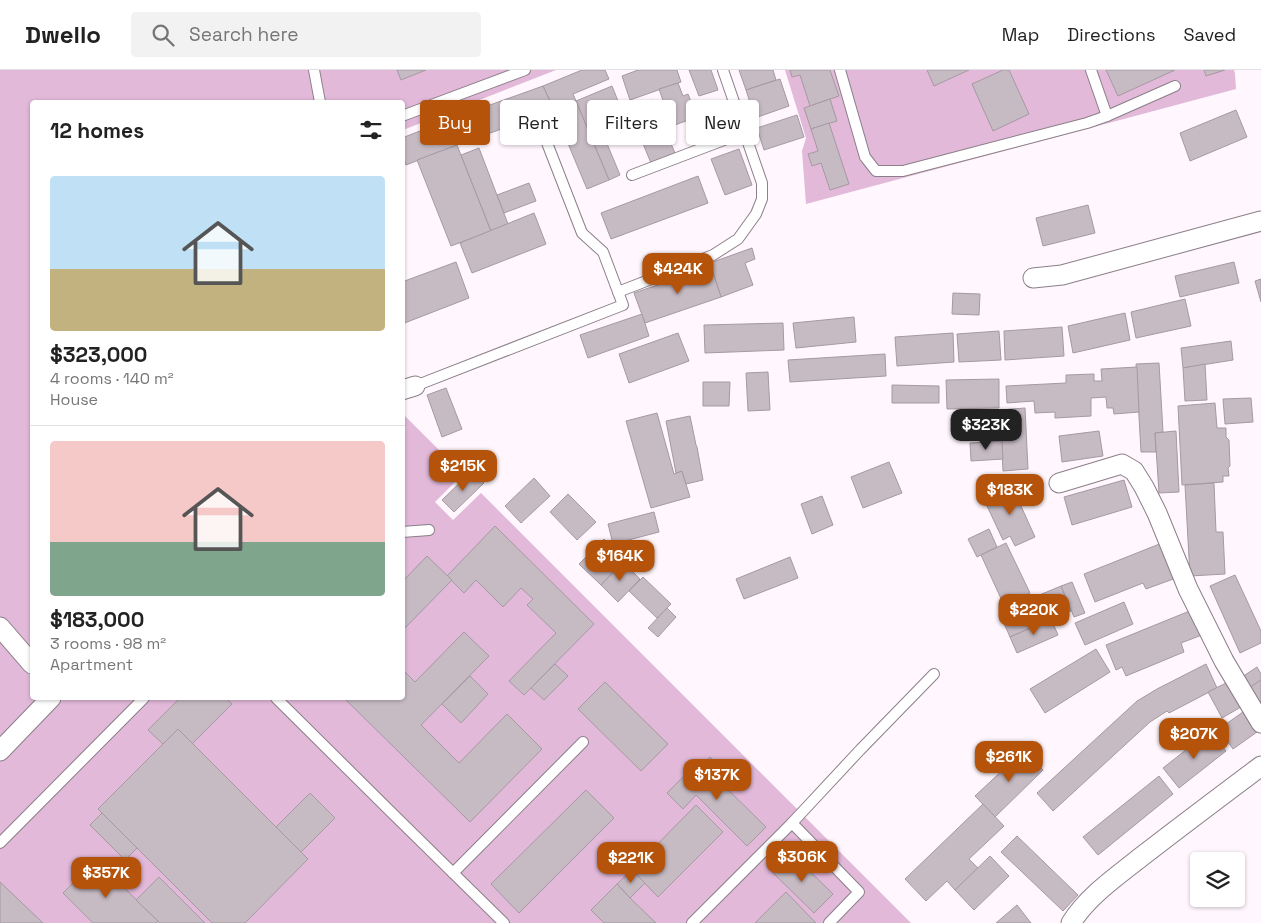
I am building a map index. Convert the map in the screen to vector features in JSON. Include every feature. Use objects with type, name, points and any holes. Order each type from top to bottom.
[{"type":"street","points":[[1033,278],[1062,275],[1261,221]]},
{"type":"street","points":[[1059,483],[1122,464],[1134,471],[1144,487],[1188,588],[1224,661],[1261,723]]},
{"type":"street","points":[[0,627],[30,662]]},
{"type":"street","points":[[0,751],[49,700]]},
{"type":"street","points":[[1071,923],[1079,911],[1103,888],[1261,766]]},
{"type":"lane","points":[[314,70],[320,100]]},
{"type":"lane","points":[[405,115],[524,70]]},
{"type":"lane","points":[[723,70],[734,100]]},
{"type":"lane","points":[[840,70],[865,157],[876,171],[904,171],[1087,123],[1175,86]]},
{"type":"lane","points":[[1091,70],[1107,116]]},
{"type":"lane","points":[[409,388],[623,305],[603,252],[582,233],[548,145]]},
{"type":"lane","points":[[632,175],[711,145]]},
{"type":"lane","points":[[618,292],[713,255],[738,239],[756,214],[762,199],[762,183],[749,145]]},
{"type":"lane","points":[[405,532],[429,530]]},
{"type":"lane","points":[[692,923],[792,823],[934,674]]},
{"type":"lane","points":[[0,843],[142,700]]},
{"type":"lane","points":[[278,700],[504,923]]},
{"type":"lane","points":[[454,873],[583,742]]},
{"type":"lane","points":[[792,823],[859,892],[829,923]]},
{"type":"shaded area","points":[[0,70],[556,70],[480,100],[420,100],[420,123],[405,129],[405,100],[30,100],[30,700],[405,700],[405,416],[463,474],[435,502],[453,520],[481,493],[911,923],[0,923]]},
{"type":"shaded area","points":[[785,70],[1234,70],[1236,89],[806,204],[802,151],[806,138]]},
{"type":"building","points":[[397,70],[426,70],[401,80]]},
{"type":"building","points":[[582,70],[605,70],[609,79],[573,94],[576,100],[549,100],[543,86]]},
{"type":"building","points":[[638,70],[677,70],[681,82],[630,100],[622,76]]},
{"type":"building","points":[[689,70],[711,70],[718,90],[699,96]]},
{"type":"building","points":[[739,70],[773,70],[776,80],[746,90]]},
{"type":"building","points":[[790,70],[830,70],[839,96],[810,106],[800,75],[792,77]]},
{"type":"building","points":[[927,70],[969,70],[934,86]]},
{"type":"building","points":[[1003,70],[1009,70],[1029,114],[993,131],[972,84]]},
{"type":"building","points":[[1106,70],[1175,70],[1118,96]]},
{"type":"building","points":[[1204,70],[1225,70],[1206,76]]},
{"type":"building","points":[[780,79],[789,106],[759,117],[759,100],[749,100],[746,90]]},
{"type":"building","points":[[678,83],[683,96],[688,94],[690,100],[686,100],[686,121],[676,125],[676,100],[663,100],[659,89]]},
{"type":"building","points":[[543,86],[549,100],[504,100]]},
{"type":"building","points":[[612,86],[618,100],[587,100],[587,127],[577,101]]},
{"type":"building","points":[[830,99],[837,121],[811,129],[804,108]]},
{"type":"building","points":[[500,101],[500,129],[490,133],[490,105]]},
{"type":"building","points":[[577,103],[587,127],[587,145],[594,145],[609,180],[587,189],[569,145],[577,145]]},
{"type":"building","points":[[1236,110],[1247,137],[1190,161],[1180,133]]},
{"type":"building","points":[[797,115],[804,137],[764,150],[759,127]]},
{"type":"building","points":[[829,123],[849,184],[830,190],[821,163],[812,166],[808,154],[818,151],[811,129]]},
{"type":"building","points":[[420,131],[420,145],[457,145],[406,165],[405,137]]},
{"type":"building","points":[[457,145],[491,231],[451,246],[417,160]]},
{"type":"building","points":[[594,145],[608,145],[620,175],[609,180]]},
{"type":"building","points":[[644,145],[672,145],[675,153],[651,163]]},
{"type":"building","points":[[479,148],[508,224],[491,231],[461,155]]},
{"type":"building","points":[[739,149],[752,185],[725,195],[711,159]]},
{"type":"building","points":[[698,176],[708,203],[611,239],[601,213]]},
{"type":"building","points":[[529,183],[536,201],[504,213],[497,195]]},
{"type":"building","points":[[1088,205],[1095,233],[1043,246],[1036,218]]},
{"type":"building","points":[[534,213],[546,244],[472,273],[460,243]]},
{"type":"building","points":[[752,248],[755,259],[745,263],[753,285],[721,297],[710,263]]},
{"type":"building","points":[[456,262],[469,298],[405,323],[405,281]]},
{"type":"building","points":[[1234,262],[1239,283],[1180,297],[1175,276]]},
{"type":"building","points":[[711,267],[721,297],[645,323],[634,293]]},
{"type":"building","points":[[1261,279],[1261,302],[1255,281]]},
{"type":"building","points":[[953,293],[980,294],[979,315],[952,314]]},
{"type":"building","points":[[1185,299],[1191,326],[1136,338],[1131,312]]},
{"type":"building","points":[[1125,313],[1130,340],[1073,353],[1068,326]]},
{"type":"building","points":[[642,314],[649,336],[588,358],[580,335]]},
{"type":"building","points":[[854,317],[856,342],[796,348],[793,323]]},
{"type":"building","points":[[783,323],[784,350],[705,353],[704,325]]},
{"type":"building","points":[[1062,327],[1064,356],[1005,360],[1004,331]]},
{"type":"building","points":[[999,331],[1001,360],[959,362],[957,334]]},
{"type":"building","points":[[678,333],[689,361],[629,383],[619,354]]},
{"type":"building","points":[[953,333],[954,362],[897,366],[895,337]]},
{"type":"building","points":[[1231,341],[1233,360],[1183,368],[1181,348]]},
{"type":"building","points":[[885,354],[886,376],[790,382],[788,360]]},
{"type":"building","points":[[1159,363],[1163,432],[1155,433],[1156,452],[1141,452],[1136,364]]},
{"type":"building","points":[[1205,364],[1207,400],[1185,401],[1183,368]]},
{"type":"building","points":[[1137,367],[1139,412],[1114,414],[1113,408],[1107,408],[1106,397],[1091,398],[1091,416],[1055,418],[1055,412],[1035,413],[1034,401],[1007,403],[1006,386],[1066,383],[1066,375],[1094,374],[1094,381],[1102,381],[1101,369]]},
{"type":"building","points":[[768,372],[770,410],[748,411],[746,373]]},
{"type":"building","points":[[999,379],[999,408],[947,409],[946,380]]},
{"type":"building","points":[[703,382],[730,382],[729,406],[703,406]]},
{"type":"building","points":[[892,385],[939,386],[939,403],[892,403]]},
{"type":"building","points":[[446,388],[462,429],[442,437],[427,395]]},
{"type":"building","points":[[1251,398],[1253,422],[1225,424],[1223,399]]},
{"type":"building","points":[[1215,403],[1217,428],[1226,428],[1226,437],[1229,440],[1229,476],[1223,476],[1223,482],[1182,485],[1178,406]]},
{"type":"building","points":[[1025,408],[1028,469],[1003,471],[1000,410]]},
{"type":"building","points":[[657,413],[674,474],[682,471],[690,497],[651,508],[626,421]]},
{"type":"building","points":[[690,416],[703,480],[686,484],[682,471],[676,473],[666,421]]},
{"type":"building","points":[[1099,431],[1103,456],[1062,462],[1059,436]]},
{"type":"building","points":[[1176,431],[1179,492],[1159,493],[1155,433]]},
{"type":"building","points":[[1002,441],[1003,459],[971,461],[970,443]]},
{"type":"building","points":[[889,462],[902,493],[863,508],[851,477]]},
{"type":"building","points":[[472,471],[484,483],[454,512],[442,500]]},
{"type":"building","points":[[534,478],[550,496],[521,523],[505,506]]},
{"type":"building","points":[[1124,480],[1132,507],[1072,525],[1064,497]]},
{"type":"building","points":[[1214,483],[1216,532],[1223,532],[1225,574],[1190,576],[1185,485]]},
{"type":"building","points":[[1011,484],[1035,537],[1015,546],[1010,536],[1003,540],[987,506],[994,503],[990,494]]},
{"type":"building","points":[[568,494],[596,522],[577,540],[550,512]]},
{"type":"building","points":[[822,496],[833,525],[812,534],[801,504]]},
{"type":"building","points":[[654,512],[659,532],[613,544],[608,524]]},
{"type":"building","points":[[495,526],[594,624],[524,695],[509,681],[556,633],[527,605],[533,599],[521,588],[503,607],[476,580],[464,593],[447,576]]},
{"type":"building","points":[[989,529],[997,547],[977,557],[968,539]]},
{"type":"building","points":[[604,539],[626,559],[601,585],[579,564]]},
{"type":"building","points":[[1006,543],[1030,593],[1004,605],[981,555]]},
{"type":"building","points":[[1162,543],[1176,578],[1146,589],[1143,583],[1095,602],[1084,574]]},
{"type":"building","points":[[427,556],[452,580],[405,628],[405,579]]},
{"type":"building","points":[[790,557],[798,578],[744,599],[736,579]]},
{"type":"building","points":[[623,562],[640,579],[618,602],[601,585]]},
{"type":"building","points":[[1235,575],[1261,631],[1261,643],[1240,653],[1210,586]]},
{"type":"building","points":[[643,577],[671,604],[657,618],[629,591]]},
{"type":"building","points":[[1072,582],[1085,613],[1074,617],[1061,586]]},
{"type":"building","points":[[1061,586],[1071,611],[1010,637],[999,612]]},
{"type":"building","points":[[1124,602],[1133,624],[1085,645],[1075,623]]},
{"type":"building","points":[[667,608],[676,617],[658,637],[648,628]]},
{"type":"building","points":[[1192,610],[1202,635],[1181,643],[1184,652],[1126,676],[1122,667],[1116,670],[1106,645]]},
{"type":"building","points":[[1051,619],[1058,635],[1017,653],[1010,637]]},
{"type":"building","points":[[464,632],[489,656],[421,725],[459,763],[507,714],[542,749],[470,822],[346,700],[405,700],[405,672],[415,682]]},
{"type":"building","points":[[1096,649],[1110,672],[1045,713],[1030,689]]},
{"type":"building","points":[[555,664],[568,676],[544,700],[531,688]]},
{"type":"building","points":[[1206,664],[1217,688],[1169,713],[1167,711],[1150,722],[1053,811],[1037,793],[1137,701]]},
{"type":"building","points":[[1257,667],[1261,674],[1261,680],[1249,688],[1242,677]]},
{"type":"building","points":[[470,676],[488,694],[461,723],[442,704]]},
{"type":"building","points":[[1261,680],[1261,705],[1249,688]]},
{"type":"building","points":[[605,682],[668,744],[641,771],[578,709]]},
{"type":"building","points":[[1228,682],[1241,707],[1222,718],[1208,692]]},
{"type":"building","points":[[178,700],[228,700],[232,704],[192,744],[178,729],[163,744],[148,730]]},
{"type":"building","points":[[1243,712],[1257,732],[1233,749],[1219,729]]},
{"type":"building","points":[[178,729],[308,859],[245,923],[212,923],[98,809]]},
{"type":"building","points":[[1210,731],[1226,751],[1179,788],[1163,768]]},
{"type":"building","points":[[1024,750],[1043,770],[995,817],[975,796]]},
{"type":"building","points":[[710,757],[719,765],[711,773],[766,827],[747,846],[696,795],[683,809],[667,793],[699,761],[702,764]]},
{"type":"building","points":[[1159,776],[1173,794],[1098,855],[1083,837]]},
{"type":"building","points":[[586,790],[614,818],[519,913],[491,884]]},
{"type":"building","points":[[310,793],[335,818],[301,852],[276,827]]},
{"type":"building","points":[[983,804],[1004,826],[969,859],[978,868],[955,890],[947,881],[926,901],[905,879]]},
{"type":"building","points":[[696,805],[723,832],[658,897],[632,870]]},
{"type":"building","points":[[102,813],[137,848],[125,860],[90,825]]},
{"type":"building","points":[[1017,836],[1078,895],[1063,911],[1001,852]]},
{"type":"building","points":[[791,853],[833,894],[814,913],[772,872]]},
{"type":"building","points":[[990,856],[1009,876],[974,910],[955,890]]},
{"type":"building","points":[[96,860],[158,921],[156,923],[93,923],[63,893]]},
{"type":"building","points":[[632,870],[645,883],[630,898],[617,884]]},
{"type":"building","points":[[159,877],[205,923],[160,923],[136,900]]},
{"type":"building","points":[[0,882],[43,923],[0,923]]},
{"type":"building","points":[[617,884],[656,923],[604,923],[591,910]]},
{"type":"building","points":[[786,892],[816,923],[755,923]]},
{"type":"building","points":[[1017,905],[1031,923],[996,923]]}]
